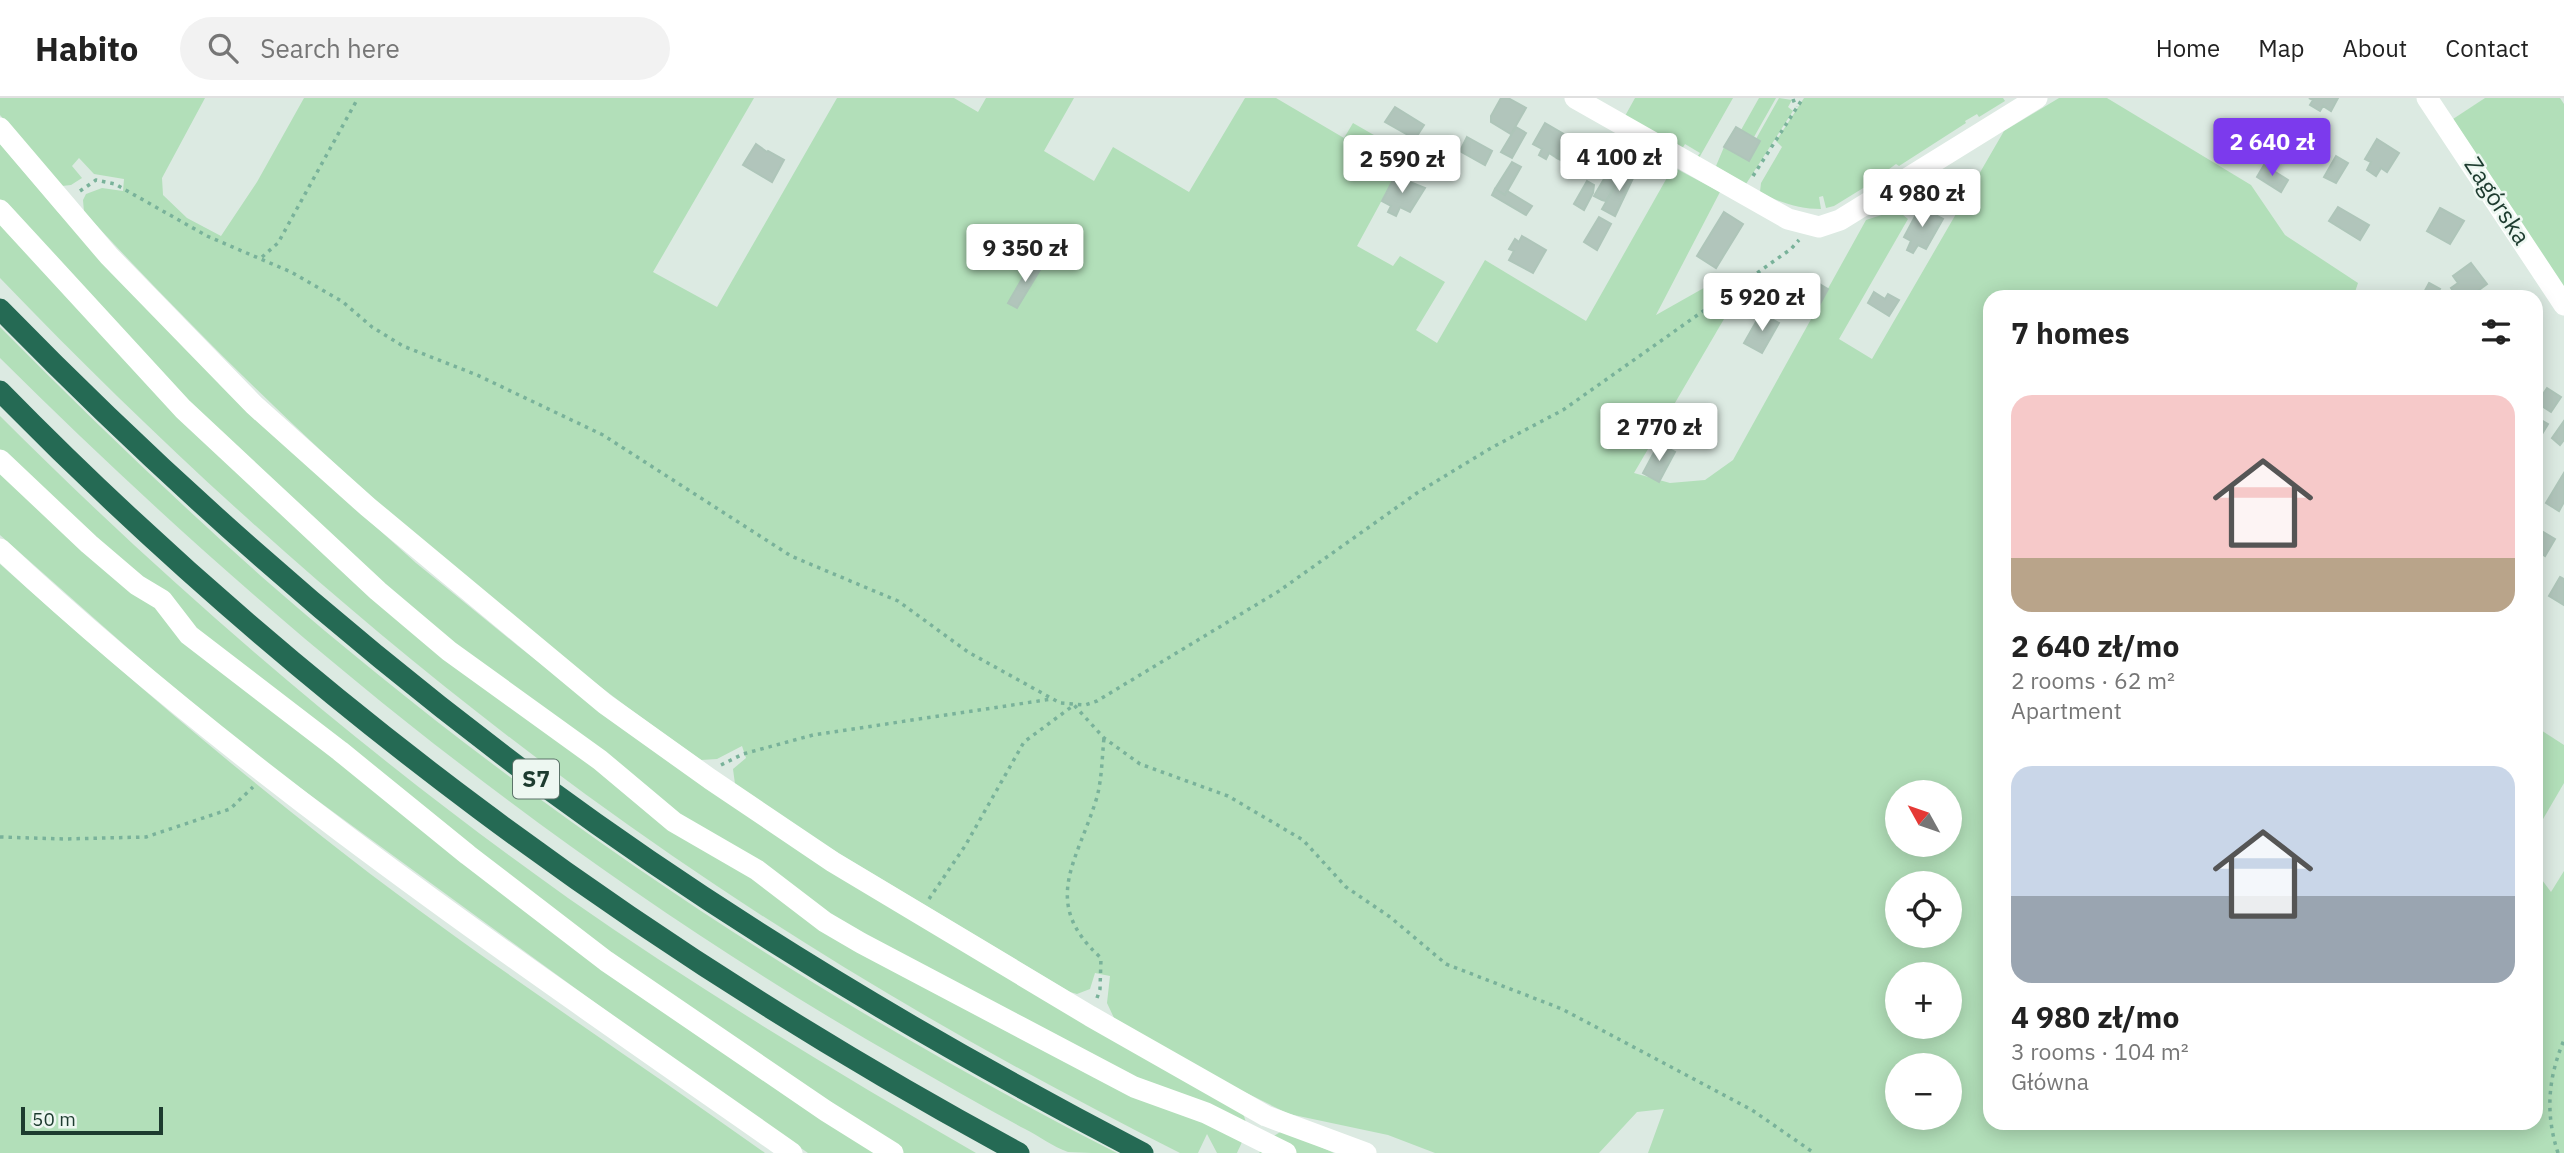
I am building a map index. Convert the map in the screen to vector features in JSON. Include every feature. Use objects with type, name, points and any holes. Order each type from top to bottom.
[{"type":"highway","name":"S7","points":[[0,309],[107,416],[265,562],[409,682],[546,787],[794,956],[965,1058],[1143,1153]]},
{"type":"highway","name":"S7","points":[[0,391],[136,523],[247,622],[477,808],[700,964],[820,1040],[1019,1153]]},
{"type":"street","points":[[1575,98],[1788,219],[1819,227],[1840,220],[2037,98]]},
{"type":"street","name":"Zagórska","points":[[2427,98],[2564,305]]},
{"type":"street","points":[[0,128],[64,205],[205,356],[368,507],[605,704],[833,862],[1090,1016],[1266,1115],[1366,1153]]},
{"type":"street","points":[[0,210],[183,409],[378,591],[449,651],[600,760],[664,814],[757,870],[825,922],[862,943],[1134,1087],[1206,1113],[1251,1145],[1286,1153]]},
{"type":"street","points":[[0,460],[89,544],[137,585],[162,600],[189,635],[340,751],[468,855],[616,968],[826,1111],[893,1153]]},
{"type":"street","points":[[0,549],[81,624],[268,774],[517,959],[792,1153]]},
{"type":"street","points":[[1251,1145],[1266,1115]]},
{"type":"path","points":[[261,257],[278,243],[358,98]]},
{"type":"path","points":[[1743,193],[1803,98]]},
{"type":"path","points":[[1793,99],[1796,109]]},
{"type":"path","points":[[64,205],[96,180],[115,184],[208,236],[261,257],[343,302],[372,327],[403,346],[477,375],[603,435],[791,556],[898,601],[953,642],[1054,699],[1074,705],[1097,701],[1279,591],[1437,480],[1571,405],[1791,249],[1801,238],[1806,225]]},
{"type":"path","points":[[710,779],[723,763],[743,754],[813,735],[1054,699]]},
{"type":"path","points":[[1074,705],[1104,738],[1140,764],[1228,796],[1303,840],[1346,887],[1390,917],[1446,964],[1562,1009],[1752,1110],[1814,1153]]},
{"type":"path","points":[[918,914],[965,846],[1024,742],[1074,705]]},
{"type":"path","points":[[1090,1016],[1100,989],[1101,958],[1083,941],[1069,917],[1067,877],[1098,793],[1104,738]]},
{"type":"path","points":[[0,837],[146,837],[230,809],[268,774]]},
{"type":"path","points":[[2558,1153],[2548,1096],[2554,1062],[2564,1040]]},
{"type":"green space","points":[[0,98],[205,98],[162,178],[163,195],[187,218],[221,236],[257,182],[304,98],[754,98],[653,272],[717,307],[837,98],[954,98],[978,112],[986,98],[1074,98],[1044,151],[1094,181],[1113,147],[1189,192],[1245,98],[1276,98],[1344,138],[1353,123],[1407,154],[1357,246],[1393,266],[1400,256],[1445,282],[1416,330],[1437,343],[1485,260],[1586,321],[1673,167],[1720,192],[1656,315],[1718,280],[1731,307],[1634,473],[1670,483],[1705,480],[1733,460],[1866,220],[1897,210],[1908,219],[1839,339],[1872,359],[2004,131],[2059,98],[2107,98],[2251,185],[2285,235],[2358,283],[2356,290],[1983,290],[1983,1130],[2543,1130],[2543,881],[2551,892],[2564,871],[2564,1153],[1648,1153],[1664,1109],[1637,1112],[1599,1153],[1435,1153],[1388,1135],[1289,1114],[1220,1080],[1114,1018],[1107,1003],[1110,976],[1095,973],[1090,989],[1077,994],[1070,992],[830,848],[735,784],[733,769],[746,758],[742,746],[717,759],[701,760],[617,699],[535,636],[378,503],[228,361],[84,212],[83,200],[86,194],[102,188],[123,191],[124,179],[94,174],[79,158],[72,166],[82,178],[71,185],[62,186],[0,115]]},
{"type":"green space","points":[[1635,98],[1733,98],[1699,158],[1697,157],[1700,153],[1685,144],[1682,149],[1625,116]]},
{"type":"green space","points":[[1759,98],[1776,98],[1754,137],[1741,130]]},
{"type":"green space","points":[[1779,98],[1792,100],[1788,107],[1793,111],[1746,184],[1716,166],[1724,147],[1749,161],[1760,141],[1756,139]]},
{"type":"green space","points":[[1804,98],[2003,98],[2005,101],[1979,117],[1977,114],[1965,121],[1966,123],[1899,166],[1896,164],[1885,172],[1886,174],[1834,206],[1826,208],[1823,196],[1819,197],[1821,209],[1789,204],[1760,192],[1761,183],[1782,147],[1776,141]]},
{"type":"green space","points":[[2485,98],[2560,98],[2564,104],[2564,289],[2453,119]]},
{"type":"green space","points":[[0,144],[57,211],[295,454],[416,563],[617,723],[1243,1114],[1246,1129],[1237,1153],[1217,1153],[1207,1134],[1198,1153],[1180,1153],[1061,1091],[887,993],[773,923],[620,819],[433,677],[253,524],[82,362],[0,278]]},
{"type":"green space","points":[[0,327],[132,457],[269,583],[367,665],[570,821],[783,964],[1004,1093],[1117,1153],[1062,1150],[949,1087],[781,987],[660,909],[543,826],[429,740],[317,649],[103,458],[0,358]]},
{"type":"green space","points":[[0,416],[204,608],[345,729],[418,787],[568,898],[718,998],[976,1153],[808,1153],[623,1023],[262,760],[156,673],[0,535]]},
{"type":"green space","points":[[0,564],[201,738],[378,879],[487,959],[765,1153],[0,1153]]},
{"type":"green space","points":[[2543,732],[2564,745],[2564,783],[2543,819]]},
{"type":"green space","points":[[1282,1131],[1334,1153],[1259,1153],[1272,1137]]},
{"type":"building","points":[[1501,98],[1508,98],[1526,108],[1511,134],[1491,122],[1491,116]]},
{"type":"building","points":[[2309,98],[2338,98],[2331,111],[2323,106],[2320,111],[2310,105],[2313,100]]},
{"type":"building","points":[[1395,107],[1424,125],[1415,139],[1385,122]]},
{"type":"building","points":[[2292,121],[2303,128],[2281,163],[2268,155]]},
{"type":"building","points":[[1545,123],[1569,137],[1557,158],[1549,153],[1546,159],[1539,155],[1542,149],[1533,144]]},
{"type":"building","points":[[1516,127],[1526,133],[1512,158],[1501,152]]},
{"type":"building","points":[[1736,127],[1760,141],[1749,161],[1724,147]]},
{"type":"building","points":[[1467,137],[1492,151],[1485,165],[1460,151]]},
{"type":"building","points":[[1569,137],[1592,149],[1580,171],[1572,166],[1569,171],[1562,167],[1565,162],[1557,158]]},
{"type":"building","points":[[2377,139],[2399,153],[2387,172],[2381,168],[2376,176],[2367,170],[2371,162],[2365,159]]},
{"type":"building","points":[[756,144],[784,160],[772,182],[743,165]]},
{"type":"building","points":[[2336,156],[2348,163],[2336,183],[2324,177]]},
{"type":"building","points":[[1512,162],[1521,167],[1505,195],[1495,189]]},
{"type":"building","points":[[1614,162],[1625,169],[1606,201],[1602,200],[1594,196]]},
{"type":"building","points":[[2264,165],[2288,180],[2281,192],[2257,177]]},
{"type":"building","points":[[1625,169],[1635,174],[1615,216],[1602,209]]},
{"type":"building","points":[[1395,176],[1425,188],[1410,212],[1400,207],[1396,216],[1388,212],[1391,206],[1382,201]]},
{"type":"building","points":[[1587,181],[1594,185],[1584,210],[1574,204]]},
{"type":"building","points":[[1495,189],[1505,195],[1507,191],[1532,206],[1526,215],[1492,195]]},
{"type":"building","points":[[1920,207],[1943,219],[1926,249],[1918,245],[1913,253],[1907,250],[1911,241],[1904,237]]},
{"type":"building","points":[[2338,207],[2369,225],[2360,240],[2329,221]]},
{"type":"building","points":[[2440,208],[2464,221],[2450,244],[2427,231]]},
{"type":"building","points":[[1724,212],[1743,224],[1716,268],[1697,256]]},
{"type":"building","points":[[1599,217],[1611,224],[1597,250],[1584,242]]},
{"type":"building","points":[[1522,236],[1546,250],[1533,273],[1509,260],[1514,251],[1509,249],[1515,239],[1519,242]]},
{"type":"building","points":[[1033,260],[1043,265],[1017,308],[1008,303]]},
{"type":"building","points":[[2471,263],[2487,284],[2479,290],[2452,290],[2451,288],[2458,283],[2453,276]]},
{"type":"building","points":[[1806,276],[1828,289],[1815,313],[1792,300]]},
{"type":"building","points":[[2429,283],[2440,289],[2439,290],[2425,290]]},
{"type":"building","points":[[1874,292],[1885,299],[1888,294],[1899,300],[1889,316],[1868,303]]},
{"type":"building","points":[[1761,313],[1779,323],[1762,353],[1744,343]]},
{"type":"building","points":[[2547,388],[2561,397],[2551,412],[2543,407],[2543,394]]},
{"type":"building","points":[[2564,421],[2564,440],[2560,445],[2552,438]]},
{"type":"building","points":[[1659,443],[1675,452],[1659,482],[1643,473]]},
{"type":"building","points":[[2564,473],[2564,502],[2559,511],[2546,503]]},
{"type":"building","points":[[2543,532],[2555,539],[2545,556],[2543,555]]},
{"type":"building","points":[[2560,577],[2564,579],[2564,605],[2549,596]]}]
